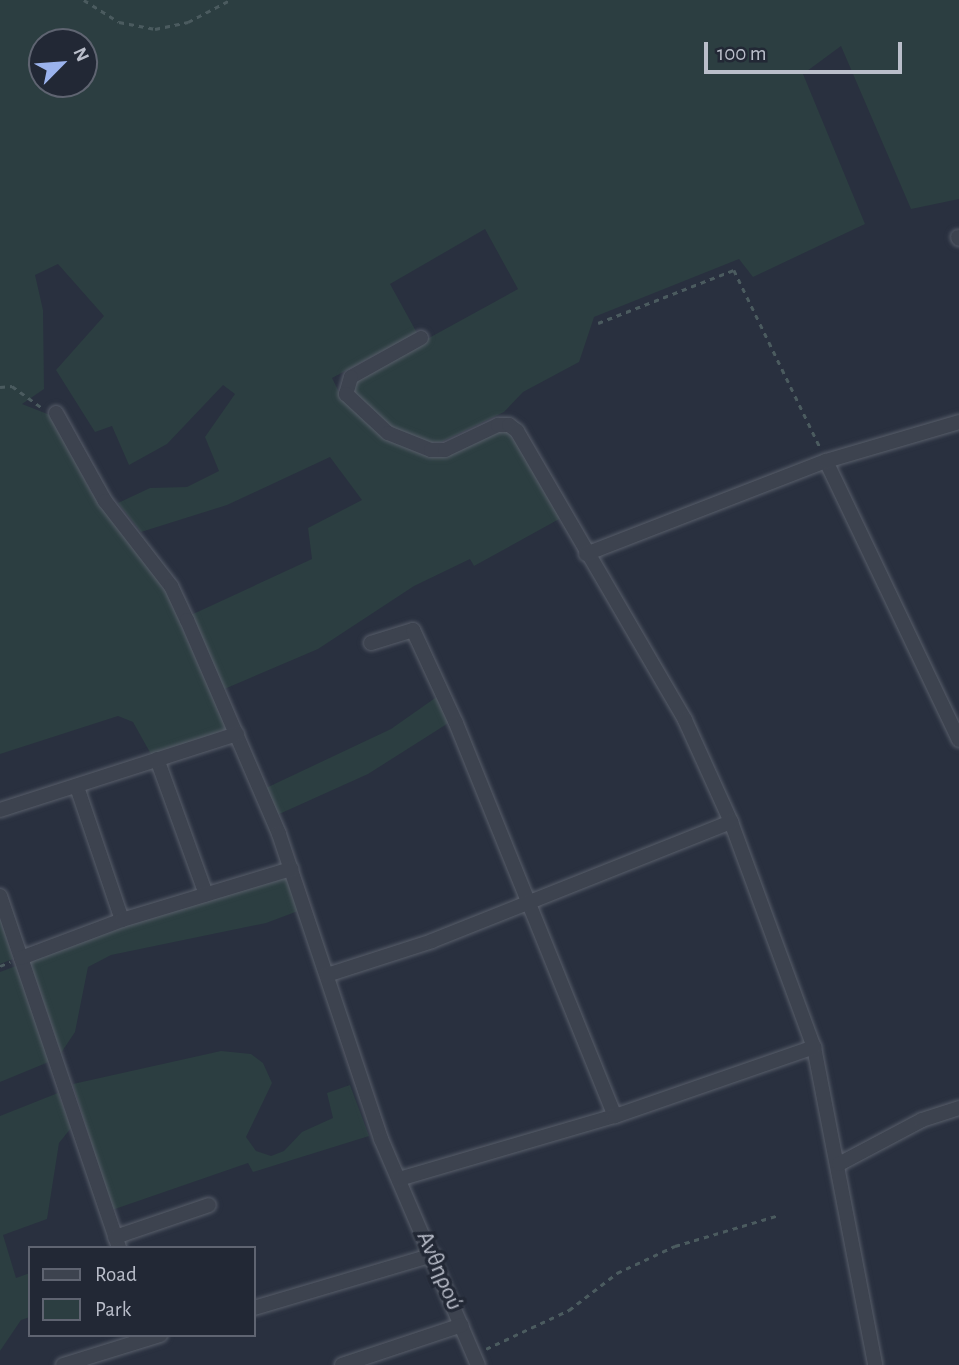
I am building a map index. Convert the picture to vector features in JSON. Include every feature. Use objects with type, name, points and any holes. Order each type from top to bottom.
[{"type":"street","points":[[421,338],[351,377],[346,394],[388,433],[431,450],[445,450],[498,425],[509,425],[685,720],[731,822],[814,1047],[839,1164],[875,1365]]},
{"type":"street","name":"Ανθηρού","points":[[55,413],[104,501],[171,586],[237,734],[290,869],[367,1100],[476,1360]]},
{"type":"street","points":[[586,554],[702,505],[827,461],[959,422]]},
{"type":"street","points":[[827,461],[959,740]]},
{"type":"street","points":[[371,643],[413,630],[456,723],[615,1116]]},
{"type":"street","points":[[0,810],[237,734]]},
{"type":"street","points":[[157,759],[206,894]]},
{"type":"street","points":[[77,787],[122,920]]},
{"type":"street","points":[[327,975],[528,903],[731,822]]},
{"type":"street","points":[[21,958],[122,920],[290,869]]},
{"type":"street","points":[[0,896],[117,1242],[209,1205]]},
{"type":"street","points":[[399,1178],[615,1116],[814,1047]]},
{"type":"street","points":[[839,1164],[922,1120],[959,1108]]},
{"type":"street","points":[[256,1307],[433,1255]]},
{"type":"street","points":[[342,1365],[462,1325]]},
{"type":"street","points":[[63,1365],[152,1337]]},
{"type":"path","points":[[84,0],[119,22],[155,29],[188,22],[230,0]]},
{"type":"path","points":[[598,323],[734,270],[827,461]]},
{"type":"path","points":[[0,387],[12,386],[32,404],[55,413]]},
{"type":"path","points":[[476,1360],[569,1310],[617,1273],[716,1232],[779,1215]]},
{"type":"green space","points":[[0,0],[959,0],[959,199],[911,209],[841,46],[803,74],[865,224],[753,277],[739,259],[594,317],[579,362],[523,392],[504,412],[441,442],[425,443],[391,431],[358,399],[353,389],[356,378],[518,289],[485,229],[390,284],[417,333],[332,378],[343,400],[380,435],[442,454],[505,420],[561,518],[474,566],[470,559],[414,586],[318,649],[222,690],[191,615],[312,559],[308,528],[362,500],[330,457],[227,505],[141,532],[118,503],[150,488],[187,487],[219,471],[205,437],[235,394],[223,385],[167,444],[129,465],[112,426],[95,432],[56,370],[104,316],[58,264],[35,275],[43,310],[44,389],[22,404],[50,415],[90,490],[167,593],[227,729],[152,756],[133,722],[118,716],[0,754]]},
{"type":"green space","points":[[438,696],[450,722],[368,774],[277,815],[266,788],[391,729]]},
{"type":"green space","points":[[289,877],[298,911],[266,923],[111,955],[88,967],[75,1032],[61,1053],[29,960],[82,937]]},
{"type":"green space","points":[[0,918],[13,959],[0,964]]},
{"type":"green space","points":[[16,966],[51,1061],[0,1082],[0,972]]},
{"type":"green space","points":[[221,1051],[251,1054],[263,1063],[272,1083],[246,1137],[256,1151],[271,1156],[284,1151],[302,1132],[333,1118],[327,1093],[350,1085],[369,1136],[253,1172],[248,1163],[112,1210],[73,1084]]},
{"type":"green space","points":[[58,1093],[71,1128],[59,1143],[47,1219],[3,1235],[16,1278],[28,1274],[28,1318],[21,1320],[0,1351],[0,1116]]}]
